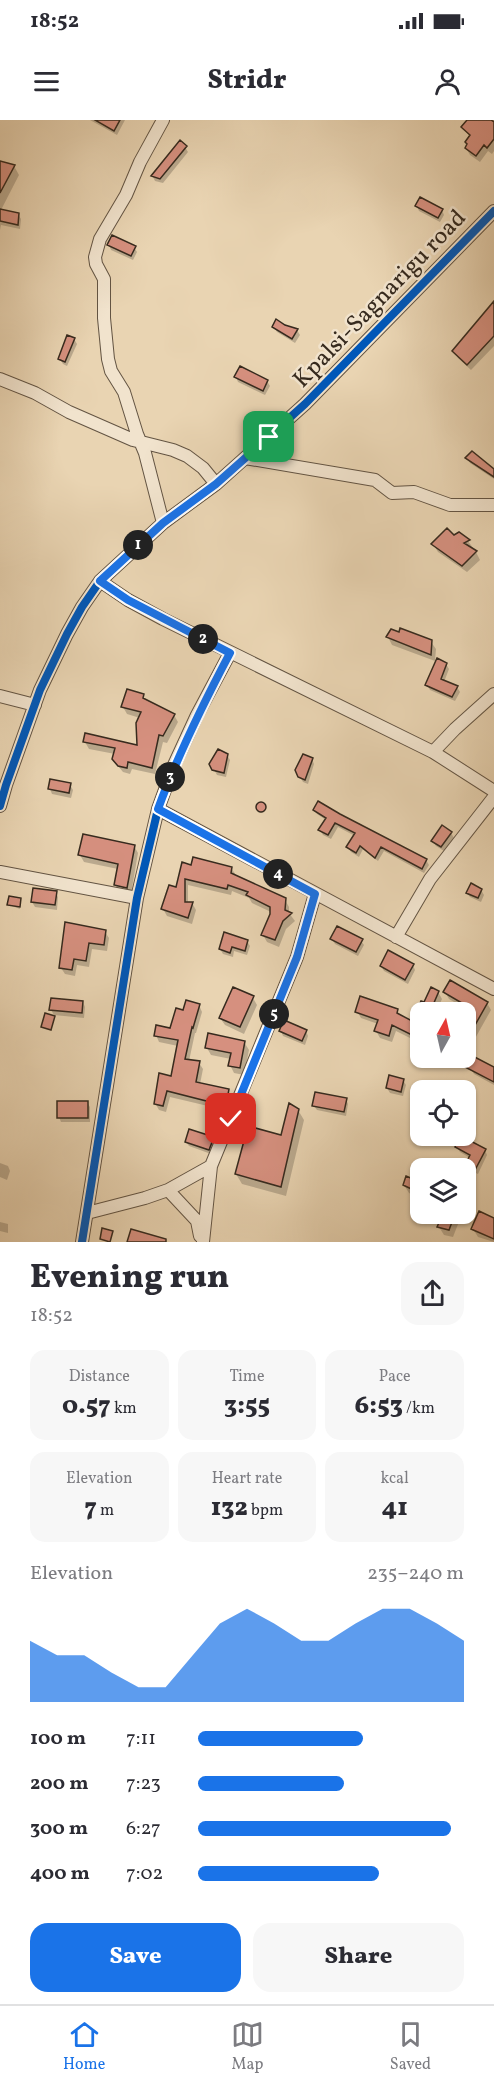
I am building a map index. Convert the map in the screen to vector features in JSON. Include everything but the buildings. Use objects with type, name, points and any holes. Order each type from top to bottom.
[{"type":"street","points":[[163,120],[140,162],[126,195],[100,239],[95,257],[104,279],[104,318],[111,371],[124,392],[147,458],[163,523]]},
{"type":"street","name":"Kpalsi-Sagnarigu road","points":[[0,806],[34,705],[67,634],[100,581],[163,523],[216,484],[305,404],[492,218]]},
{"type":"street","points":[[0,379],[141,443],[173,450],[187,456],[204,468],[216,484]]},
{"type":"street","points":[[245,458],[375,480],[392,493],[414,492],[450,505],[494,505]]},
{"type":"street","points":[[100,581],[128,600],[230,653],[434,752],[494,791]]},
{"type":"street","points":[[82,1242],[137,898],[158,809],[174,765],[230,653]]},
{"type":"street","points":[[434,752],[455,729],[494,694]]},
{"type":"street","points":[[0,696],[34,705]]},
{"type":"street","points":[[396,937],[430,879],[494,797]]},
{"type":"street","points":[[158,809],[494,988]]},
{"type":"street","points":[[0,872],[137,898]]},
{"type":"street","points":[[203,1242],[211,1166],[297,957],[315,894]]},
{"type":"street","points":[[87,1213],[168,1190],[211,1166]]},
{"type":"street","points":[[168,1190],[197,1221],[203,1242]]},
{"type":"cycle path","points":[[0,806],[40,690],[67,634],[100,581],[163,523],[216,484],[305,404],[494,211]]},
{"type":"cycle path","points":[[82,1242],[137,898],[158,809],[174,765],[197,715],[230,653]]},
{"type":"route","points":[[231,1119],[297,957],[315,894],[158,809],[174,765],[197,715],[230,653],[128,600],[100,581],[163,523],[216,484],[269,437]]}]
